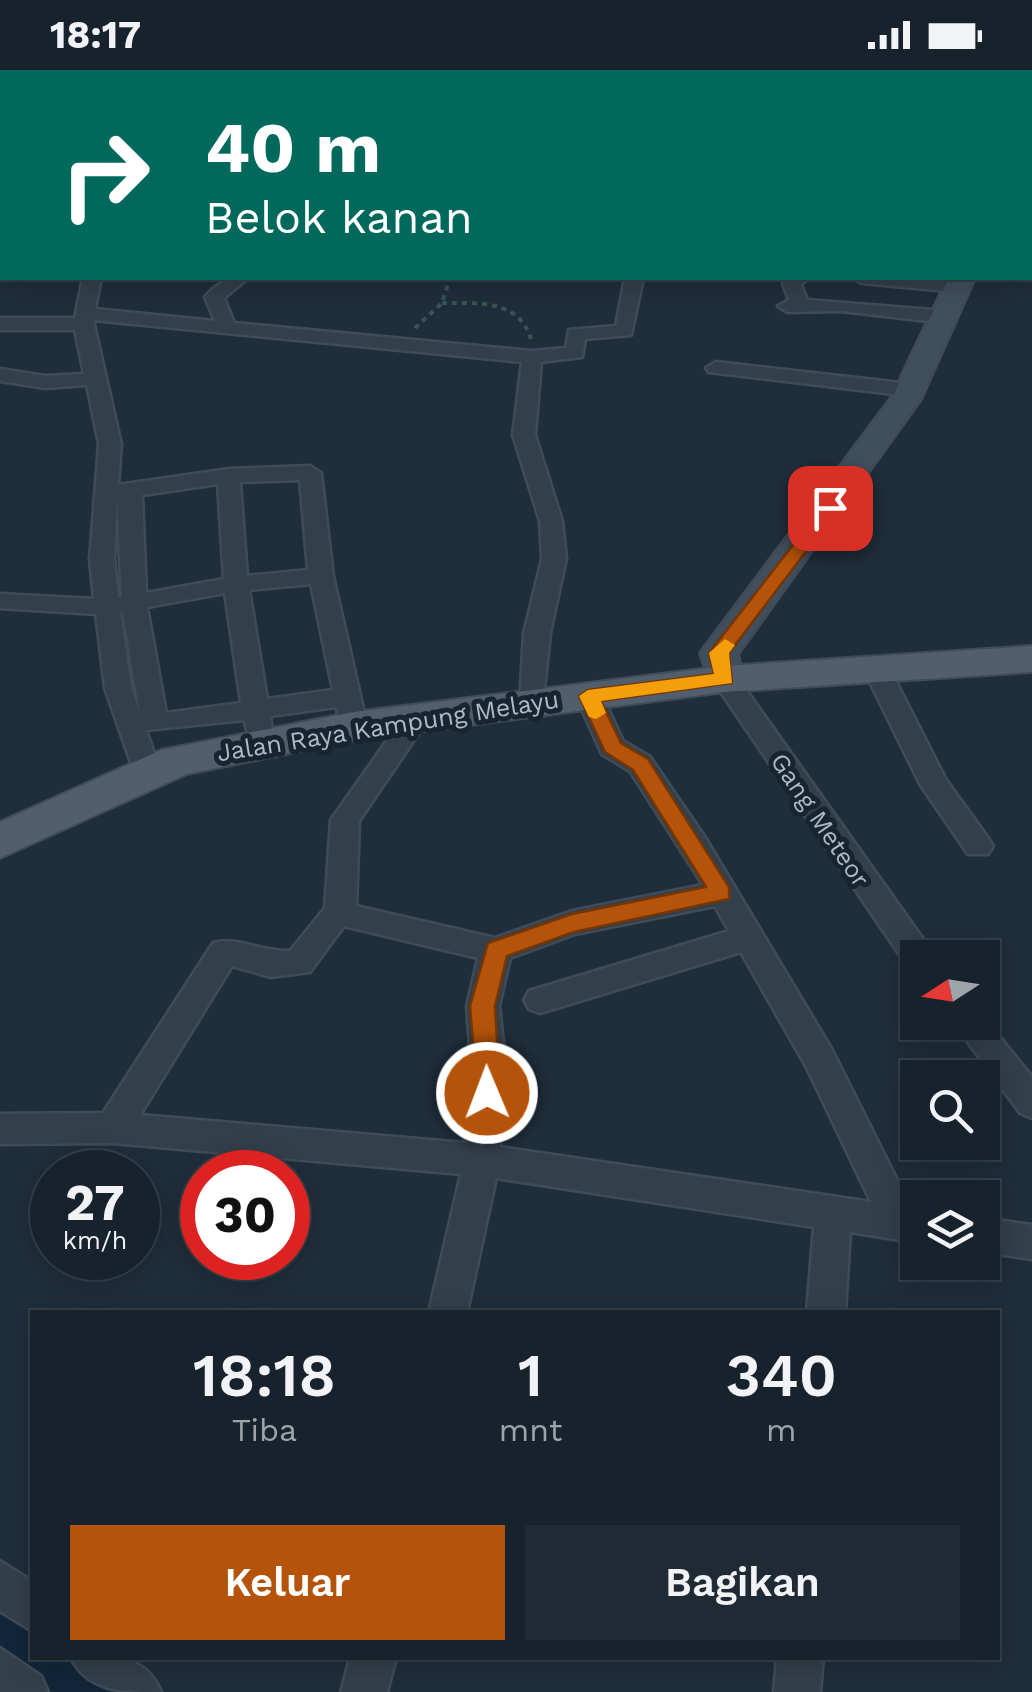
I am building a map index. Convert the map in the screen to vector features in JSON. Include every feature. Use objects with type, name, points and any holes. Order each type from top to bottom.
[{"type":"main road","points":[[725,679],[719,653],[830,508],[910,390],[954,294]]},
{"type":"main road","name":"Jalan Raya Kampung Melayu","points":[[0,842],[258,727],[349,711],[416,718],[725,679],[875,666],[946,650],[1032,659]]},
{"type":"street","points":[[92,280],[84,319],[119,492],[118,688],[148,776]]},
{"type":"street","points":[[227,328],[214,297],[235,280]]},
{"type":"street","points":[[0,324],[84,319],[227,328],[532,357],[575,352],[576,334],[624,331],[634,280]]},
{"type":"street","points":[[796,280],[792,284],[793,305],[954,294]]},
{"type":"street","points":[[874,280],[954,294]]},
{"type":"street","points":[[532,357],[524,435],[550,521],[554,559],[536,633],[533,703]]},
{"type":"street","points":[[716,368],[770,369],[861,386],[910,390]]},
{"type":"street","points":[[0,375],[44,382],[94,379]]},
{"type":"street","points":[[119,492],[229,476],[310,472],[320,576],[349,711]]},
{"type":"street","points":[[120,605],[156,724],[258,727],[236,584],[229,476]]},
{"type":"street","points":[[0,602],[120,605],[236,584],[320,576]]},
{"type":"street","points":[[875,666],[934,784],[978,846]]},
{"type":"street","name":"Gang Meteor","points":[[725,679],[906,940]]},
{"type":"street","points":[[588,696],[612,747],[640,764],[721,893],[820,1060],[900,1208]]},
{"type":"street","points":[[340,914],[345,820],[416,718]]},
{"type":"street","points":[[114,1128],[224,952],[270,966],[299,963],[328,920],[340,914],[496,950],[572,923],[721,893]]},
{"type":"street","points":[[540,1000],[746,938]]},
{"type":"street","points":[[448,1310],[482,1160],[488,1061],[482,1006],[496,950]]},
{"type":"street","points":[[983,1040],[1032,1103]]},
{"type":"street","points":[[0,1129],[114,1128],[482,1160],[900,1224]]},
{"type":"street","points":[[826,1310],[833,1213]]},
{"type":"street","points":[[1000,1238],[1032,1242]]},
{"type":"street","points":[[0,1583],[30,1607]]},
{"type":"street","points":[[97,1660],[138,1692]]},
{"type":"street","points":[[364,1692],[372,1660]]},
{"type":"street","points":[[798,1692],[800,1660]]},
{"type":"street","points":[[0,1670],[25,1692]]},
{"type":"path","points":[[398,343],[442,302],[449,280]]},
{"type":"path","points":[[442,302],[491,305],[516,313],[530,329],[532,357]]},
{"type":"waterway","points":[[0,1611],[30,1637]]},
{"type":"waterway","points":[[56,1660],[94,1692]]},
{"type":"slow traffic","points":[[596,713],[588,696],[725,679],[719,653],[725,645]]},
{"type":"route","points":[[487,1093],[482,1006],[496,950],[572,923],[721,893],[696,847],[640,764],[612,747],[588,696],[725,679],[719,653],[830,508]]}]
